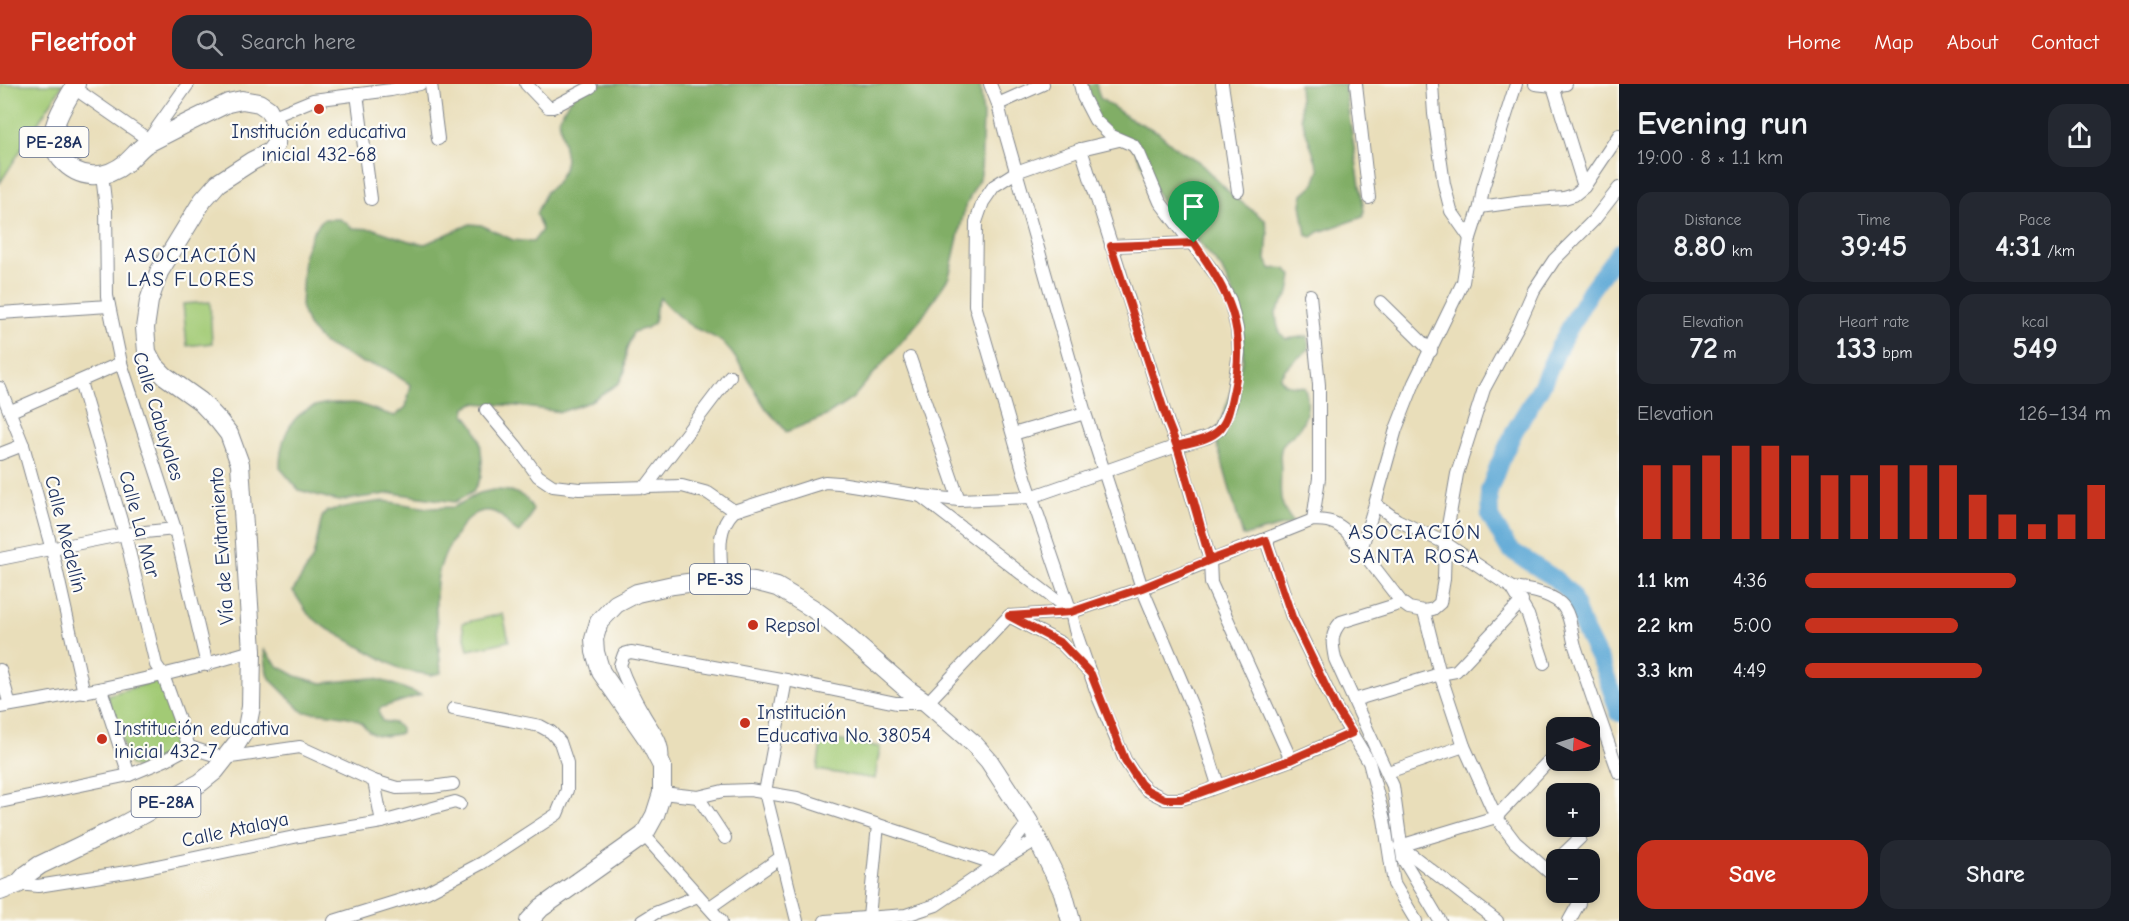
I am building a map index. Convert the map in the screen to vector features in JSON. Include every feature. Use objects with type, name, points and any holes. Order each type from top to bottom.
[{"type":"highway","name":"PE-28A","points":[[75,86],[54,125],[54,141],[59,156],[70,168],[85,175],[102,175],[116,170],[147,142],[228,103],[242,100],[259,103],[274,116]]},
{"type":"highway","name":"Vía de Evitamiento","points":[[0,891],[18,884],[26,875],[40,866],[123,825],[200,783],[215,771],[247,727],[251,707],[252,651],[240,464],[229,434],[219,420],[200,401],[165,376],[154,365],[147,352],[145,328],[149,301],[159,272],[203,200],[218,183],[270,152],[276,144],[278,136],[274,116]]},
{"type":"highway","name":"PE-3S","points":[[529,921],[541,908],[644,835],[655,815],[662,793],[662,766],[640,718],[601,672],[594,639],[599,622],[616,604],[637,593],[673,585],[722,579],[766,583],[797,598],[827,619],[902,696],[927,703],[974,744],[989,761],[1029,822],[1063,892],[1071,921]]},
{"type":"street","points":[[75,86],[147,142],[188,84]]},
{"type":"street","points":[[274,116],[313,100],[420,84]]},
{"type":"street","points":[[431,84],[438,139]]},
{"type":"street","points":[[525,84],[548,107],[553,107],[591,87]]},
{"type":"street","points":[[990,84],[998,104],[1085,413],[1142,588],[1197,718],[1218,785]]},
{"type":"street","points":[[998,104],[1043,84]]},
{"type":"street","points":[[722,579],[720,539],[722,527],[734,511],[825,482],[959,500],[1031,497],[1208,437],[1220,429],[1231,404],[1239,352],[1237,329],[1230,300],[1194,243],[1160,202],[1139,153],[1133,145],[1112,136],[1095,120],[1083,97],[1080,84]]},
{"type":"street","points":[[1221,84],[1238,191]]},
{"type":"street","points":[[1356,84],[1369,198]]},
{"type":"street","points":[[1432,84],[1444,184],[1451,211],[1470,238]]},
{"type":"street","points":[[1361,550],[1396,429],[1414,383],[1462,282],[1483,188],[1516,84]]},
{"type":"street","points":[[1535,84],[1553,86],[1566,84]]},
{"type":"street","points":[[1553,86],[1584,187]]},
{"type":"street","points":[[357,94],[371,199]]},
{"type":"street","points":[[1480,207],[1574,195],[1584,187],[1619,135]]},
{"type":"street","points":[[1119,140],[1081,149],[1016,172],[994,186],[983,202],[976,222],[975,305],[1031,497],[1091,674],[1125,760],[1147,790],[1165,799],[1181,799],[1290,760],[1352,733]]},
{"type":"street","points":[[1081,149],[1177,446],[1210,560],[1211,583],[1290,760]]},
{"type":"street","name":"Calle Cabuyales","points":[[102,175],[106,209],[107,296],[121,363],[175,530],[207,664]]},
{"type":"street","points":[[927,703],[1009,616],[1071,612],[1142,588],[1313,520],[1336,522],[1347,532],[1402,603],[1409,608],[1424,611],[1433,609],[1440,603],[1444,579],[1445,543],[1456,474],[1484,389],[1519,324],[1533,291],[1554,260],[1594,220],[1619,188]]},
{"type":"street","points":[[1111,246],[1194,243]]},
{"type":"street","points":[[1310,295],[1319,385],[1319,478],[1313,520]]},
{"type":"street","points":[[1381,302],[1431,351]]},
{"type":"street","points":[[0,314],[109,306]]},
{"type":"street","points":[[910,358],[959,500]]},
{"type":"street","points":[[11,411],[121,363]]},
{"type":"street","points":[[645,488],[730,376]]},
{"type":"street","name":"Calle La Mar","points":[[80,382],[125,534],[156,665],[163,675],[189,747]]},
{"type":"street","name":"Calle Medellín","points":[[0,388],[23,445],[52,550],[84,693]]},
{"type":"street","points":[[486,410],[538,476],[553,486],[579,489],[682,486],[708,493],[734,511]]},
{"type":"street","points":[[1013,434],[1085,413]]},
{"type":"street","points":[[0,454],[23,445]]},
{"type":"street","points":[[922,496],[1071,612]]},
{"type":"street","points":[[1375,504],[1397,520],[1445,543],[1512,588],[1528,615],[1544,663]]},
{"type":"street","points":[[0,559],[125,534],[175,530]]},
{"type":"street","points":[[1266,540],[1292,617],[1336,708],[1369,762],[1384,819],[1394,884],[1416,921]]},
{"type":"street","points":[[1512,588],[1540,593],[1561,604],[1569,618],[1574,642],[1619,773]]},
{"type":"street","points":[[1354,700],[1456,671],[1521,601]]},
{"type":"street","points":[[1402,603],[1341,622],[1334,630],[1331,642],[1335,658],[1388,772],[1396,800],[1403,859],[1440,921]]},
{"type":"street","points":[[1424,611],[1440,674],[1464,746],[1496,817],[1515,842],[1546,868]]},
{"type":"street","points":[[1009,616],[1061,643],[1091,674]]},
{"type":"street","points":[[0,670],[5,706],[84,693],[252,651]]},
{"type":"street","points":[[640,718],[620,665],[624,654],[631,652],[786,680],[902,696]]},
{"type":"street","points":[[786,680],[765,792],[796,921]]},
{"type":"street","points":[[101,689],[129,775]]},
{"type":"street","points":[[334,921],[427,892],[482,863],[557,813],[567,790],[567,763],[560,742],[551,732],[453,709]]},
{"type":"street","points":[[1388,772],[1464,746]]},
{"type":"street","points":[[0,802],[129,775],[189,747],[224,758],[300,747],[374,781],[397,788],[424,788],[453,784]]},
{"type":"street","points":[[1400,846],[1496,817],[1546,764]]},
{"type":"street","points":[[374,781],[382,822]]},
{"type":"street","points":[[662,793],[698,797],[723,791],[765,792],[797,798],[996,864]]},
{"type":"street","points":[[698,797],[725,838]]},
{"type":"street","name":"Calle Atalaya","points":[[18,884],[38,886],[133,871],[300,836],[382,822],[455,802],[460,804]]},
{"type":"street","points":[[996,864],[1029,822]]},
{"type":"street","points":[[869,917],[878,825]]},
{"type":"street","points":[[644,835],[722,921]]},
{"type":"street","points":[[1568,849],[1580,838]]},
{"type":"street","points":[[825,921],[906,915],[936,905],[996,864],[1038,839]]},
{"type":"street","points":[[1400,846],[1497,921]]},
{"type":"street","points":[[710,907],[780,858]]},
{"type":"street","points":[[642,921],[664,909],[698,896]]},
{"type":"street","points":[[1569,921],[1579,903]]},
{"type":"green space","points":[[0,84],[63,84],[0,183]]},
{"type":"green space","points":[[586,84],[980,84],[983,115],[981,175],[965,207],[949,277],[921,319],[852,399],[826,416],[786,432],[765,407],[736,359],[724,344],[687,323],[660,298],[654,323],[647,328],[633,332],[626,352],[625,371],[619,383],[589,402],[561,412],[474,403],[466,407],[465,414],[474,426],[480,441],[481,477],[473,492],[455,502],[393,493],[338,501],[299,490],[280,468],[283,441],[294,420],[313,407],[340,403],[359,404],[395,416],[406,407],[411,385],[385,368],[363,363],[323,343],[308,326],[301,306],[304,254],[313,232],[323,219],[340,219],[353,228],[374,229],[425,244],[470,224],[481,225],[513,240],[533,242],[542,230],[536,214],[546,192],[556,183],[564,169],[566,159],[559,119],[568,102]]},
{"type":"green space","points":[[1085,84],[1096,84],[1100,98],[1129,118],[1158,132],[1176,148],[1198,161],[1233,196],[1265,220],[1268,232],[1266,260],[1271,269],[1283,268],[1292,276],[1289,293],[1276,312],[1278,327],[1286,339],[1308,336],[1309,349],[1286,368],[1280,377],[1283,383],[1304,387],[1307,399],[1307,412],[1302,424],[1284,443],[1280,453],[1281,498],[1285,510],[1294,523],[1243,536],[1215,437],[1243,360],[1243,330],[1237,302],[1221,268],[1198,241],[1168,214],[1134,148],[1096,125]]},
{"type":"green space","points":[[1299,84],[1344,84],[1364,211],[1363,217],[1319,232],[1312,237],[1306,235],[1301,204],[1303,194],[1314,184],[1319,170],[1301,117]]},
{"type":"green space","points":[[210,302],[212,343],[187,346],[183,304]]},
{"type":"green space","points":[[493,490],[517,493],[530,503],[533,509],[529,520],[519,533],[495,512],[477,513],[463,525],[450,544],[439,571],[436,595],[441,673],[431,675],[402,670],[324,627],[308,614],[293,591],[313,558],[322,517],[327,511],[384,501],[428,508],[454,507],[480,493]]},
{"type":"green space","points":[[503,614],[509,641],[468,650],[462,623]]},
{"type":"green space","points":[[264,650],[278,666],[296,676],[322,683],[372,678],[421,695],[380,708],[382,721],[394,723],[401,728],[401,733],[389,736],[376,735],[360,722],[348,717],[303,712],[272,681],[267,673]]},
{"type":"green space","points":[[160,680],[182,738],[176,750],[170,754],[136,768],[130,765],[107,695]]},
{"type":"green space","points":[[822,738],[880,747],[875,779],[817,770]]},
{"type":"waterway","points":[[1619,252],[1590,291],[1559,347],[1541,387],[1515,430],[1489,491],[1490,517],[1509,549],[1554,578],[1571,594],[1582,625],[1603,667],[1619,713]]},
{"type":"place","name":"Institución educativa inicial 432-68","points":[[319,109]]},
{"type":"place","name":"Repsol","points":[[753,625]]},
{"type":"place","name":"Institución Educativa No. 38054","points":[[745,723]]},
{"type":"place","name":"Institución educativa inicial 432-7","points":[[102,739]]},
{"type":"district","name":"ASOCIACIÓN LAS FLORES","points":[[191,267]]},
{"type":"district","name":"ASOCIACIÓN SANTA ROSA","points":[[1415,544]]},
{"type":"route","points":[[1194,243],[1111,246],[1177,446],[1200,524],[1210,560],[1266,540],[1292,617],[1336,708],[1352,733],[1290,760],[1194,795],[1181,799],[1165,799],[1147,790],[1125,760],[1091,674],[1061,643],[1009,616],[1071,612],[1142,588],[1210,560],[1177,446],[1208,437],[1220,429],[1231,404],[1239,352],[1237,329],[1230,300],[1194,243]]}]
